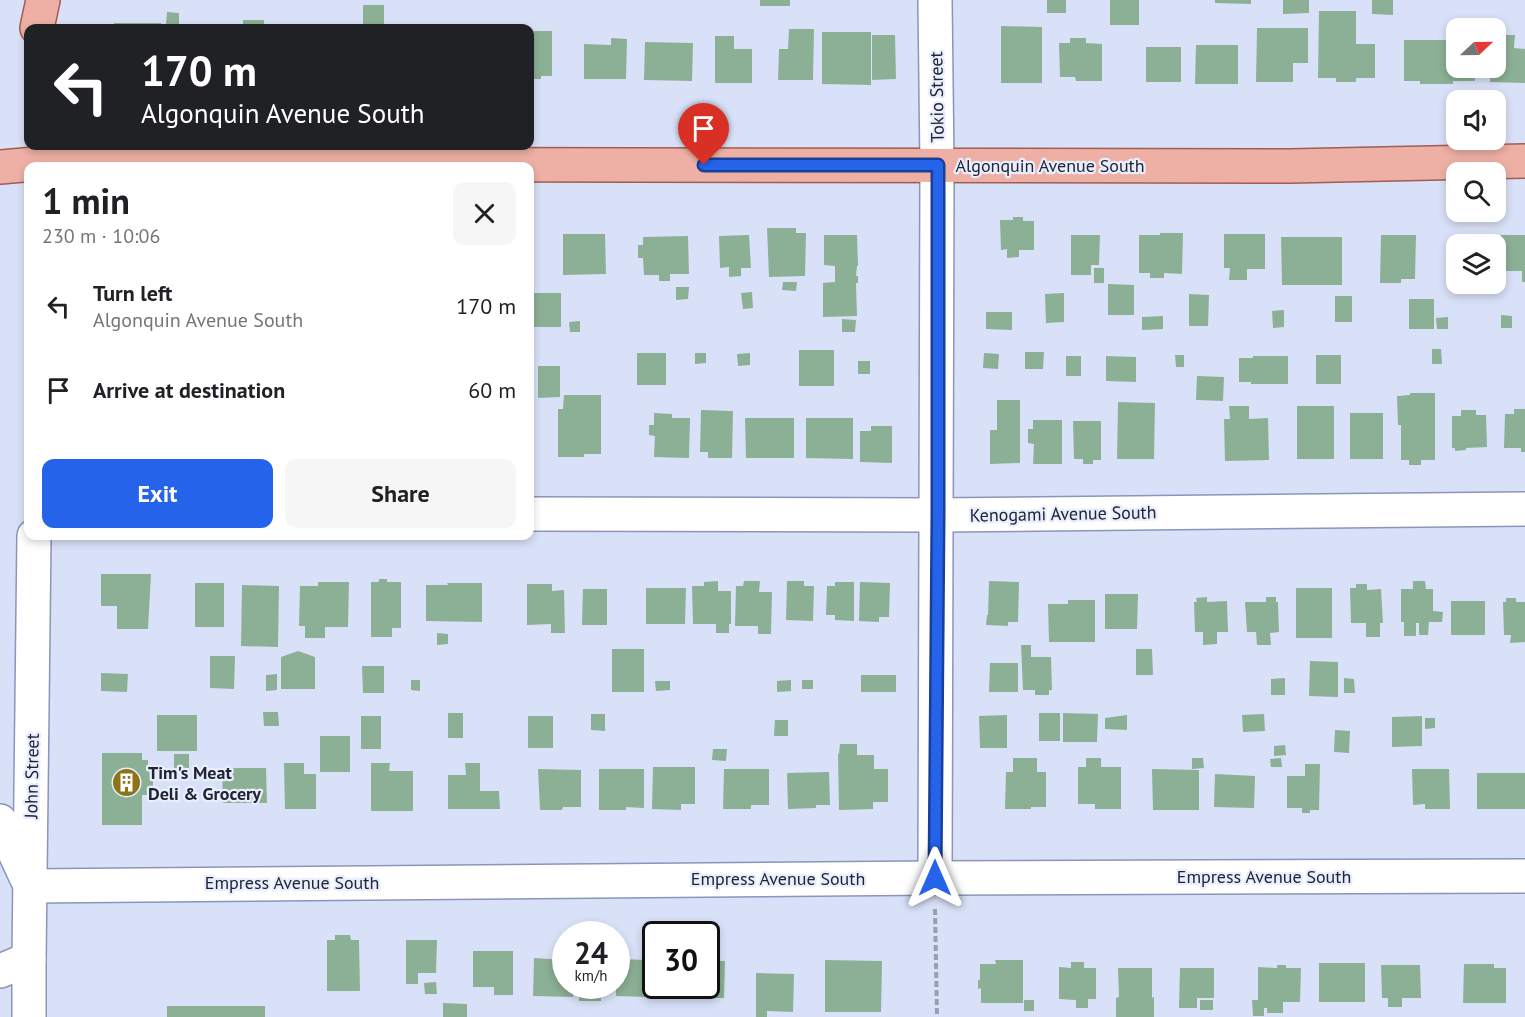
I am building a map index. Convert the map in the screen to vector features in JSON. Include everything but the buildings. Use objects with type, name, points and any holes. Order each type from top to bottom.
[{"type":"main road","points":[[38,24],[43,0]]},
{"type":"main road","name":"Algonquin Avenue South","points":[[0,167],[35,159],[486,162]]},
{"type":"main road","name":"Algonquin Avenue South","points":[[534,162],[1290,166],[1525,161]]},
{"type":"street","name":"Tokio Street","points":[[935,0],[938,165],[935,878]]},
{"type":"street","name":"Kenogami Avenue South","points":[[534,514],[938,515],[1525,508]]},
{"type":"street","name":"John Street","points":[[29,1017],[14,965],[30,886],[34,540]]},
{"type":"street","points":[[0,821],[30,886]]},
{"type":"street","name":"Empress Avenue South","points":[[30,886],[935,878],[1525,876]]},
{"type":"path","points":[[935,878],[937,1017]]},
{"type":"place","name":"Tim's Meat Deli & Grocery","points":[[127,783]]},
{"type":"route","points":[[704,165],[938,165],[935,878]]}]
